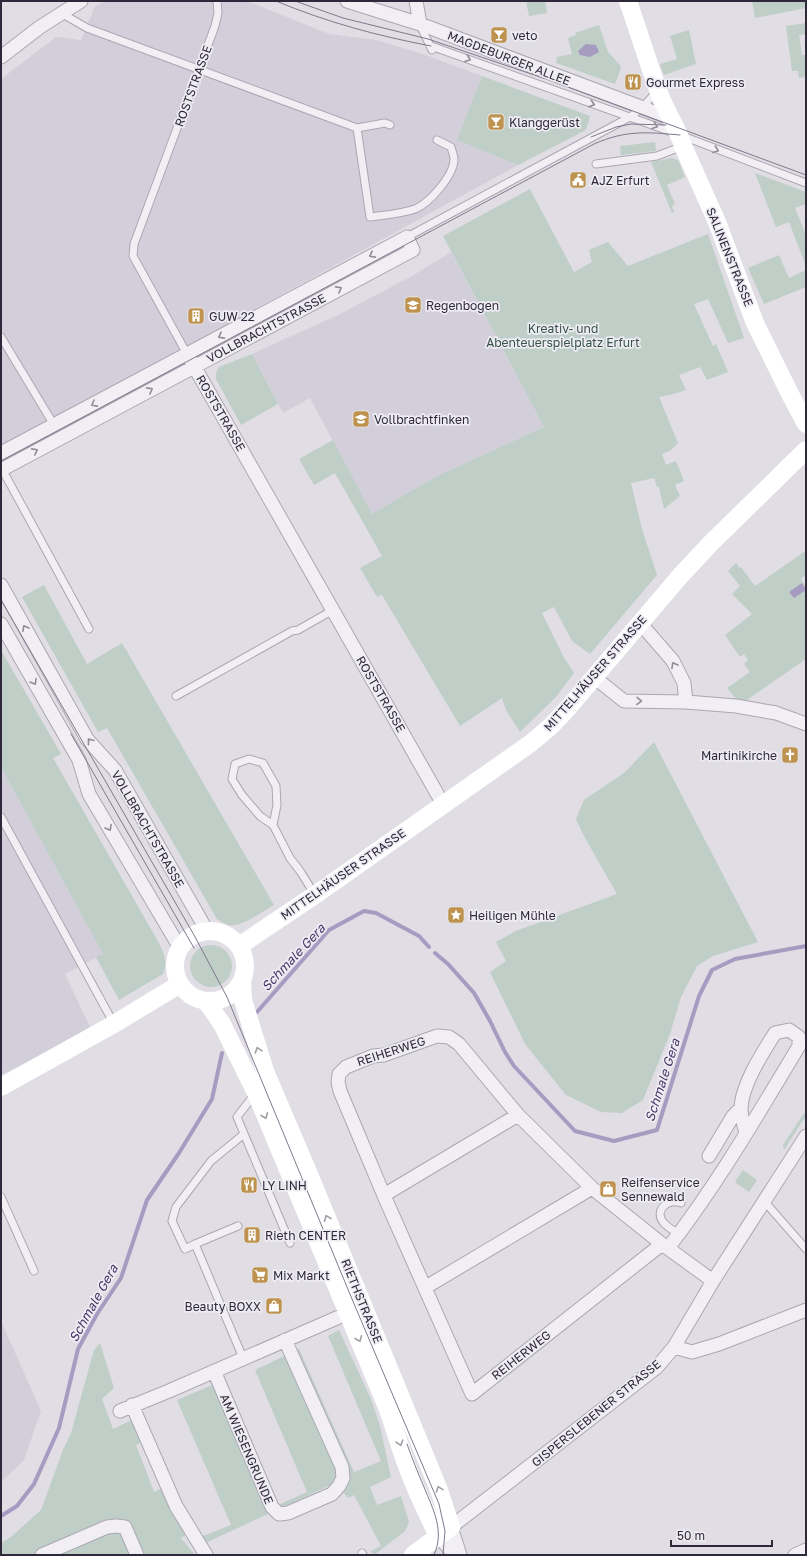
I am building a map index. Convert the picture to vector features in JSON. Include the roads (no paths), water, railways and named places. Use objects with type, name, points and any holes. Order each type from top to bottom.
[{"type":"street","points":[[1,57],[40,27],[81,1]]},
{"type":"street","name":"MAGDEBURGER ALLEE","points":[[347,1],[420,24],[670,118]]},
{"type":"street","points":[[416,1],[420,24]]},
{"type":"street","name":"SALINENSTRASSE","points":[[628,1],[658,89],[717,222],[755,323],[806,424]]},
{"type":"street","points":[[1,453],[407,237]]},
{"type":"street","name":"VOLLBRACHTSTRASSE","points":[[1,469],[413,250],[407,237]]},
{"type":"street","name":"ROSTSTRASSE","points":[[187,354],[443,804]]},
{"type":"street","name":"MITTELHÄUSER STRASSE","points":[[240,947],[536,739],[551,726],[681,575],[711,543],[806,450]]},
{"type":"street","name":"VOLLBRACHTSTRASSE","points":[[1,585],[87,739],[115,770],[206,931]]},
{"type":"street","points":[[640,623],[672,661],[684,683],[686,702]]},
{"type":"street","points":[[1,624],[79,760],[89,794],[180,948]]},
{"type":"street","points":[[594,677],[624,701],[686,702],[736,706],[776,713],[806,724]]},
{"type":"street","points":[[216,931],[225,934],[240,947],[244,957],[245,969],[242,980],[236,989],[227,997],[214,1001],[206,1001],[196,998],[187,992],[180,984],[176,975],[176,957],[180,948],[189,938],[198,933],[216,931]]},
{"type":"street","name":"RIETHSTRASSE","points":[[242,980],[242,1000],[265,1071],[356,1310]]},
{"type":"street","points":[[1,1087],[114,1024],[180,984]]},
{"type":"street","name":"RIETHSTRASSE","points":[[206,1001],[222,1024],[256,1093],[439,1490],[444,1531],[456,1555]]},
{"type":"street","points":[[665,1246],[679,1234],[746,1133],[799,1046],[799,1037],[789,1030],[775,1033],[754,1068],[745,1090],[741,1108],[746,1133]]},
{"type":"street","name":"REIHERWEG","points":[[665,1246],[472,1394],[340,1091],[338,1082],[339,1074],[346,1067],[373,1056],[384,1055],[437,1036],[449,1037],[459,1044],[518,1115],[592,1188],[665,1246],[713,1281]]},
{"type":"street","points":[[709,1156],[733,1116],[741,1108]]},
{"type":"street","points":[[384,1195],[518,1115]]},
{"type":"street","name":"GISPERSLEBENER STRASSE","points":[[444,1531],[657,1367],[674,1347],[713,1281],[806,1136]]},
{"type":"street","points":[[426,1288],[592,1188]]},
{"type":"street","points":[[120,1411],[356,1310]]},
{"type":"street","points":[[674,1347],[692,1352],[719,1344],[806,1310]]},
{"type":"street","name":"AM WIESENGRUNDE","points":[[214,1371],[272,1507],[279,1514],[288,1513],[332,1494],[339,1486],[343,1478],[342,1467],[285,1340]]},
{"type":"street","points":[[132,1405],[176,1506],[204,1552]]},
{"type":"street","points":[[46,1554],[107,1527],[116,1526],[125,1527],[137,1555]]},
{"type":"street","points":[[414,1555],[444,1531]]},
{"type":"street","name":"RIETHSTRASSE","points":[[444,1531],[460,1555]]},
{"type":"street","points":[[795,1555],[806,1550]]},
{"type":"lane","name":"ROSTSTRASSE","points":[[187,354],[133,256],[134,244],[216,26],[218,12],[217,1]]},
{"type":"lane","points":[[61,13],[87,28],[357,128],[385,123],[390,125]]},
{"type":"lane","points":[[420,24],[431,49],[630,117],[682,141],[806,183]]},
{"type":"lane","points":[[407,237],[630,117],[642,108],[658,89]]},
{"type":"lane","points":[[357,128],[370,217],[395,214],[417,208],[437,192],[450,174],[454,159],[451,147],[437,140]]},
{"type":"lane","points":[[596,164],[657,156],[682,141]]},
{"type":"lane","points":[[1,337],[54,425]]},
{"type":"lane","points":[[1,469],[89,629]]},
{"type":"lane","points":[[176,696],[292,631],[298,630],[333,610]]},
{"type":"lane","points":[[273,825],[277,805],[276,786],[263,763],[249,759],[236,764],[232,778],[242,795],[260,816],[273,825],[290,858],[315,895]]},
{"type":"lane","points":[[1,817],[114,1024]]},
{"type":"lane","points":[[256,1093],[237,1117],[273,1210],[290,1243]]},
{"type":"lane","points":[[238,1226],[185,1249],[172,1221],[176,1207],[211,1161],[244,1134]]},
{"type":"lane","points":[[1,1197],[34,1271]]},
{"type":"lane","points":[[679,1234],[663,1223],[660,1214],[667,1203],[672,1201],[681,1203]]},
{"type":"lane","points":[[764,1201],[806,1249]]},
{"type":"lane","points":[[195,1244],[243,1358]]},
{"type":"waterway","name":"Schmale Gera","points":[[257,1012],[329,930],[364,911],[376,913],[419,936],[429,947]]},
{"type":"waterway","name":"Schmale Gera","points":[[435,953],[448,964],[474,993],[514,1066],[575,1131],[614,1141],[657,1130],[699,996],[712,970],[735,959],[806,946]]},
{"type":"waterway","name":"Schmale Gera","points":[[1,1516],[17,1506],[34,1484],[59,1428],[78,1349],[97,1314],[121,1278],[147,1200],[179,1153],[212,1099],[222,1053]]},
{"type":"tram line","points":[[276,1],[352,28],[431,46]]},
{"type":"tram line","points":[[295,1],[343,18],[428,39],[549,80],[806,175]]},
{"type":"tram line","points":[[591,137],[616,127],[631,124],[666,125]]},
{"type":"tram line","points":[[1,461],[594,144],[605,139],[626,134],[657,133],[680,135]]},
{"type":"tram line","points":[[1,600],[194,935],[227,997],[439,1504],[445,1531],[443,1555]]},
{"type":"tram line","points":[[71,734],[194,948]]},
{"type":"tram line","points":[[407,1444],[436,1520],[438,1537],[434,1555]]},
{"type":"place","name":"veto","points":[[499,35]]},
{"type":"place","name":"Gourmet Express","points":[[633,82]]},
{"type":"place","name":"Klanggerüst","points":[[496,122]]},
{"type":"place","name":"AJZ Erfurt","points":[[578,180]]},
{"type":"place","name":"Regenbogen","points":[[413,305]]},
{"type":"place","name":"GUW 22","points":[[196,316]]},
{"type":"place","name":"Vollbrachtfinken","points":[[361,419]]},
{"type":"place","name":"Martinikirche","points":[[790,755]]},
{"type":"place","name":"Heiligen Mühle","points":[[456,915]]},
{"type":"place","name":"LY LINH","points":[[249,1185]]},
{"type":"place","name":"Reifenservice Sennewald","points":[[608,1189]]},
{"type":"place","name":"Rieth CENTER","points":[[252,1235]]},
{"type":"place","name":"Mix Markt","points":[[260,1275]]},
{"type":"place","name":"Beauty BOXX","points":[[274,1306]]},
{"type":"park label","name":"Kreativ- und Abenteuerspielplatz Erfurt","points":[[563,335]]}]
